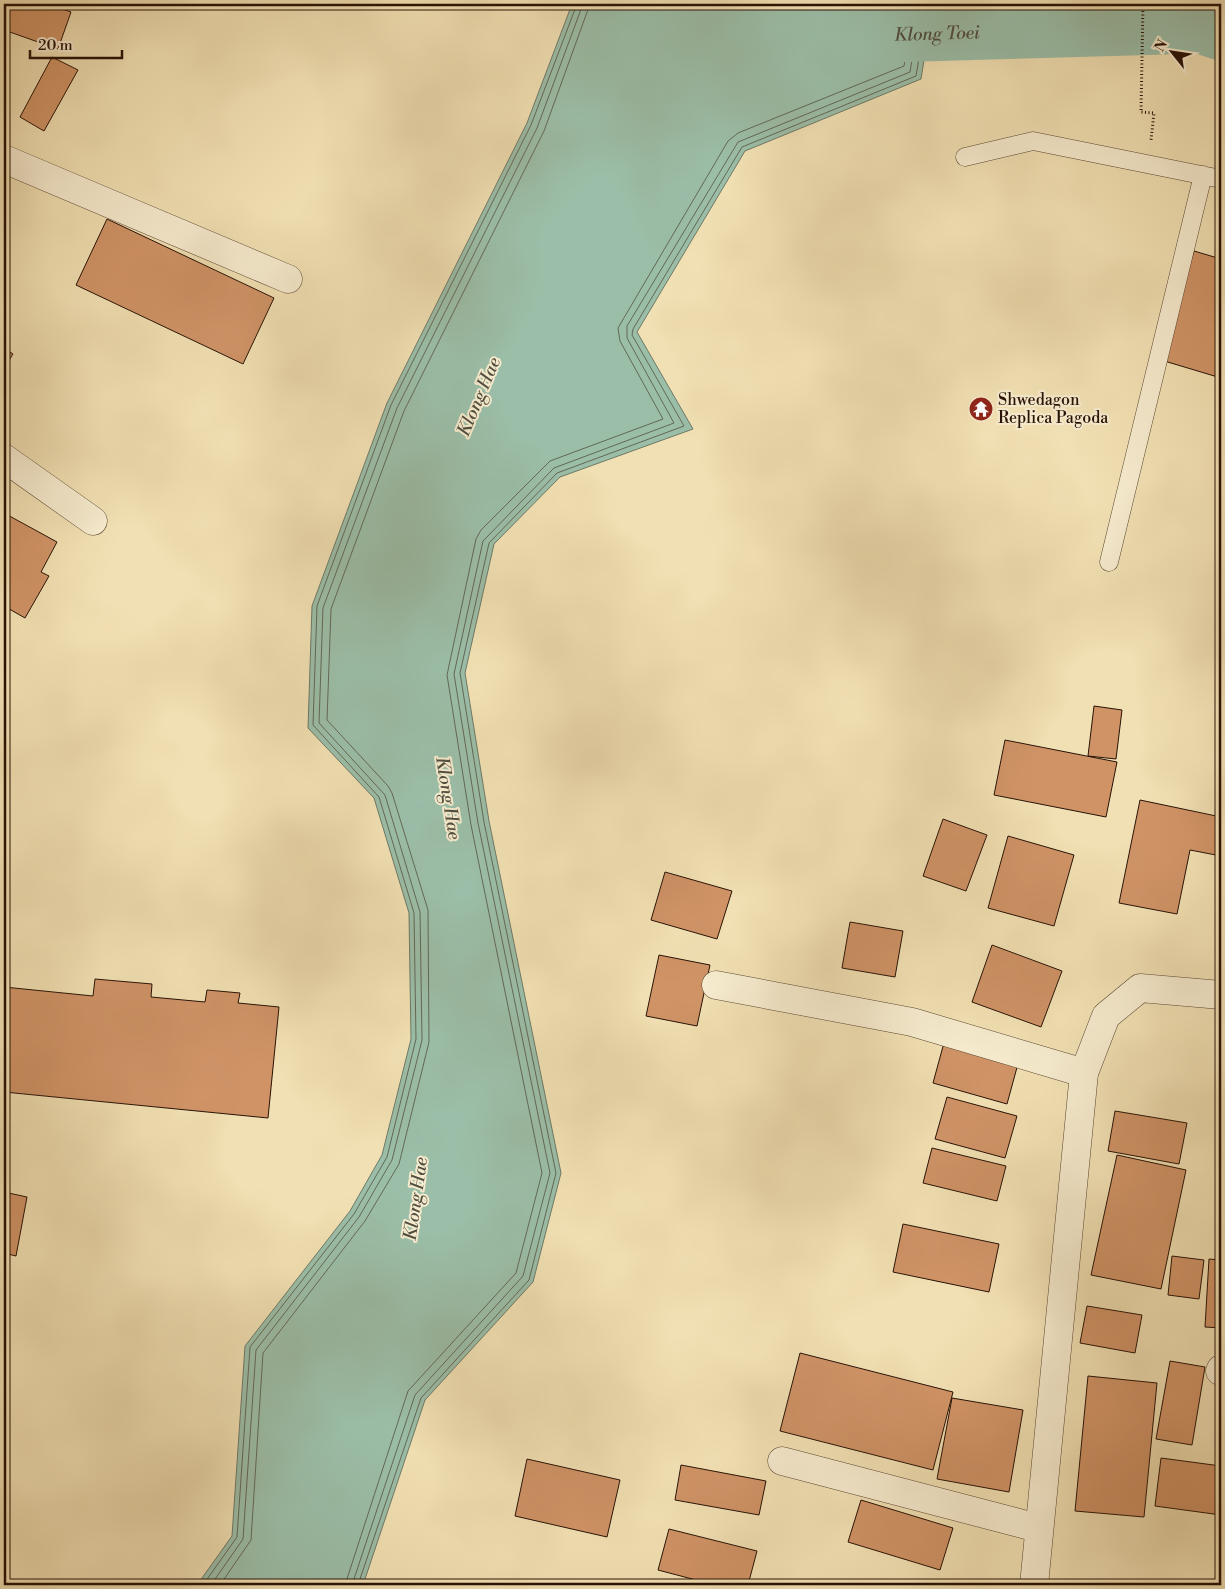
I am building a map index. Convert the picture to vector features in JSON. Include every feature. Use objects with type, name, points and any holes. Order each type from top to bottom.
[{"type":"street","points":[[4,159],[288,279]]},
{"type":"street","points":[[4,458],[93,521]]},
{"type":"street","points":[[716,985],[912,1022],[1084,1074]]},
{"type":"street","points":[[1034,1585],[1038,1528],[1084,1074],[1106,1016],[1140,988],[1221,995]]},
{"type":"street","points":[[782,1461],[1038,1528]]},
{"type":"lane","points":[[966,157],[1033,141],[1221,179]]},
{"type":"lane","points":[[1109,562],[1203,175]]},
{"type":"path","points":[[1143,4],[1141,112],[1154,113]]},
{"type":"water","name":"Klong Hae","points":[[572,4],[933,4],[921,79],[745,151],[637,332],[693,429],[560,477],[494,544],[465,673],[489,821],[561,1173],[533,1282],[425,1400],[363,1585],[197,1585],[232,1536],[245,1346],[350,1211],[382,1155],[411,1039],[409,913],[374,798],[308,728],[312,606],[387,403],[527,123]]},
{"type":"building","points":[[4,4],[49,4],[71,12],[58,49],[4,30]]},
{"type":"building","points":[[52,57],[78,70],[44,131],[20,117]]},
{"type":"building","points":[[107,219],[274,298],[243,364],[76,285]]},
{"type":"building","points":[[1194,251],[1221,259],[1221,378],[1161,360]]},
{"type":"building","points":[[4,348],[13,354],[4,368]]},
{"type":"building","points":[[4,513],[57,542],[41,572],[49,576],[25,618],[4,606]]},
{"type":"building","points":[[1094,706],[1122,710],[1116,759],[1088,756]]},
{"type":"building","points":[[1005,740],[1117,762],[1106,817],[994,795]]},
{"type":"building","points":[[1140,800],[1221,817],[1221,856],[1190,850],[1177,914],[1119,903]]},
{"type":"building","points":[[943,819],[987,835],[966,891],[923,876]]},
{"type":"building","points":[[1008,836],[1074,855],[1054,926],[988,908]]},
{"type":"building","points":[[665,872],[732,891],[717,939],[651,920]]},
{"type":"building","points":[[850,922],[903,931],[895,977],[842,968]]},
{"type":"building","points":[[992,945],[1062,971],[1041,1027],[972,1002]]},
{"type":"building","points":[[659,955],[710,965],[697,1026],[646,1016]]},
{"type":"building","points":[[95,979],[152,984],[151,997],[205,1002],[207,990],[240,993],[238,1003],[279,1007],[268,1118],[4,1092],[4,987],[93,996]]},
{"type":"building","points":[[1221,1024],[1221,1051],[1216,1049]]},
{"type":"building","points":[[945,1039],[1019,1060],[1007,1104],[933,1083]]},
{"type":"building","points":[[947,1097],[1017,1116],[1005,1158],[935,1139]]},
{"type":"building","points":[[1115,1111],[1187,1123],[1179,1164],[1108,1151]]},
{"type":"building","points":[[932,1148],[1006,1166],[997,1201],[923,1183]]},
{"type":"building","points":[[1117,1155],[1186,1170],[1161,1289],[1091,1275]]},
{"type":"building","points":[[4,1192],[27,1197],[16,1256],[4,1253]]},
{"type":"building","points":[[903,1224],[999,1244],[989,1292],[893,1272]]},
{"type":"building","points":[[1172,1256],[1204,1260],[1199,1299],[1168,1295]]},
{"type":"building","points":[[1209,1259],[1221,1260],[1221,1328],[1205,1327]]},
{"type":"building","points":[[1087,1306],[1142,1315],[1135,1353],[1080,1343]]},
{"type":"building","points":[[800,1353],[953,1392],[933,1470],[780,1431]]},
{"type":"building","points":[[1170,1361],[1205,1367],[1192,1445],[1156,1439]]},
{"type":"building","points":[[1088,1376],[1157,1383],[1144,1517],[1075,1511]]},
{"type":"building","points":[[952,1398],[1023,1410],[1009,1492],[937,1479]]},
{"type":"building","points":[[1161,1458],[1221,1466],[1221,1515],[1155,1506]]},
{"type":"building","points":[[527,1459],[620,1480],[607,1537],[515,1516]]},
{"type":"building","points":[[681,1465],[766,1481],[759,1515],[675,1500]]},
{"type":"building","points":[[861,1500],[953,1528],[940,1570],[848,1542]]},
{"type":"building","points":[[669,1529],[757,1551],[748,1585],[715,1585],[658,1570]]},
{"type":"waterway","name":"Klong Toei","points":[[853,36],[1200,26],[1221,33]]},
{"type":"place","name":"Shwedagon Replica Pagoda","points":[[981,409]]}]
